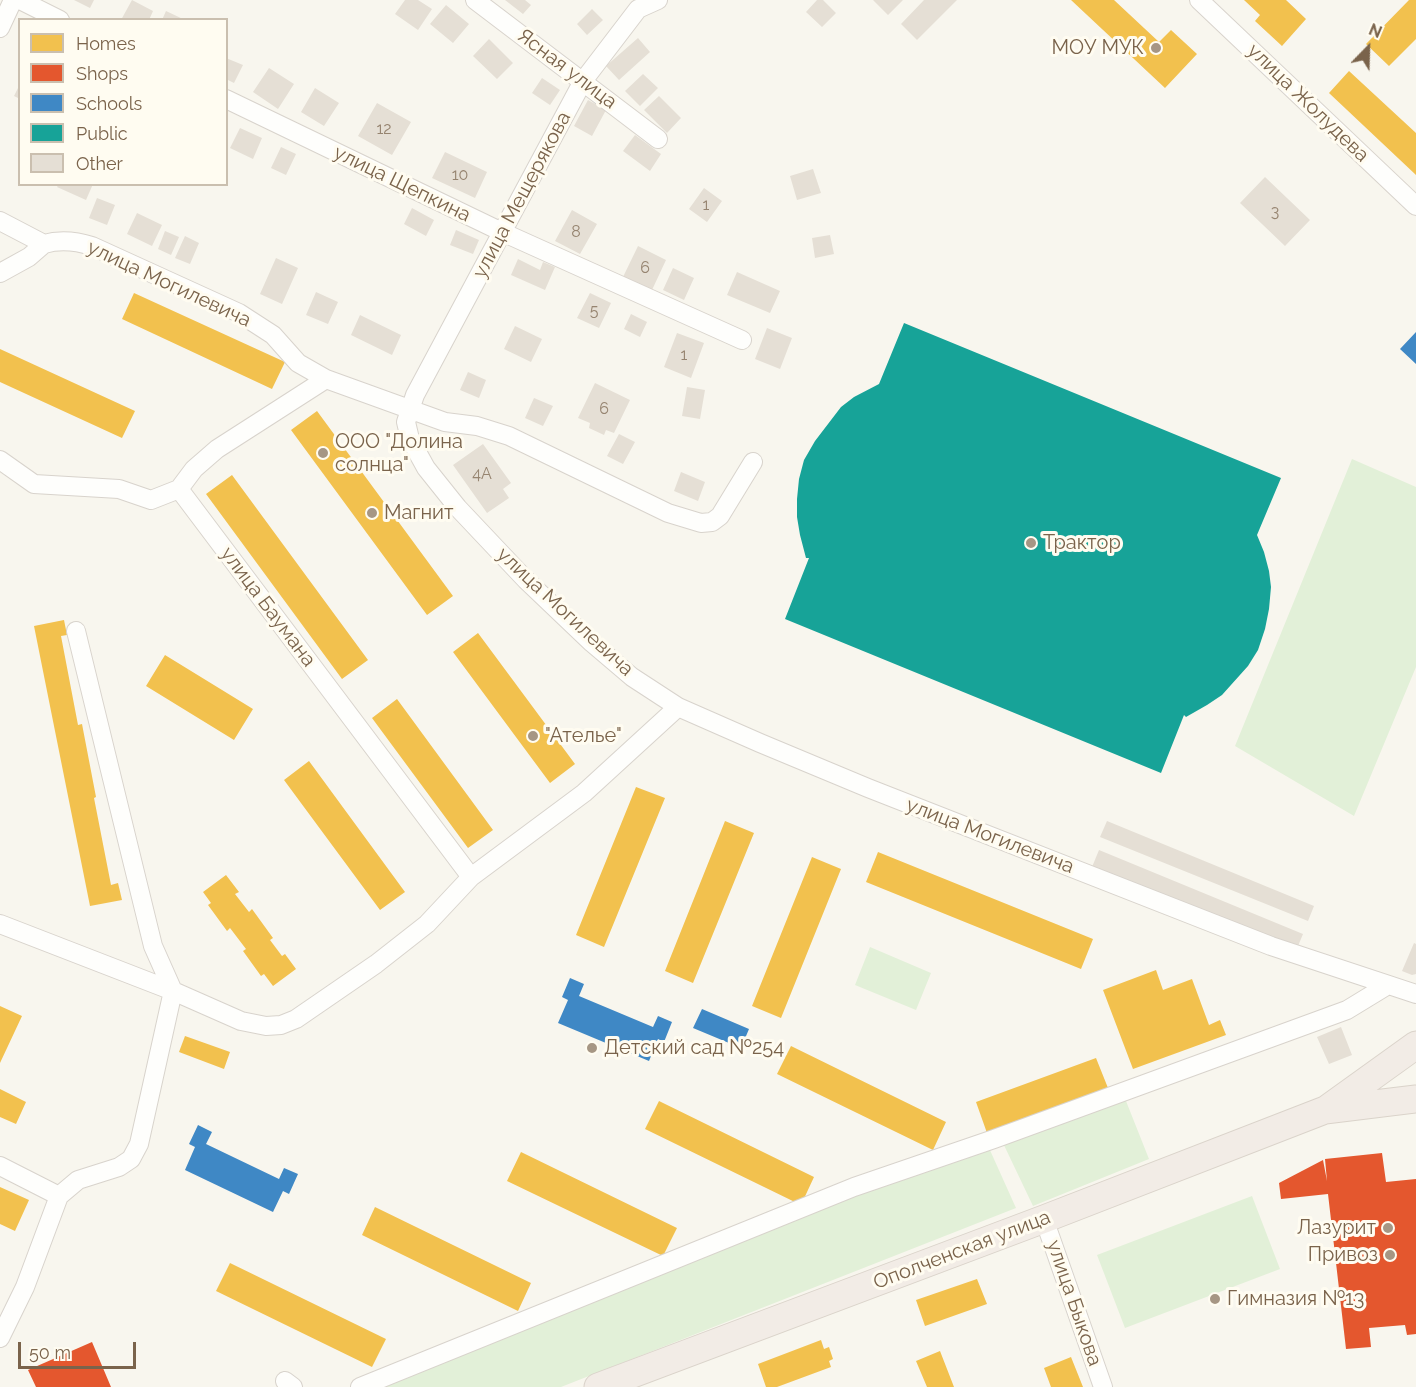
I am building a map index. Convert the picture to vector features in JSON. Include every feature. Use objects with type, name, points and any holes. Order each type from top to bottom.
[{"type":"highway","name":"Ополченская улица","points":[[1325,1110],[1416,1044]]},
{"type":"highway","name":"Ополченская улица","points":[[598,1387],[1044,1219],[1325,1110],[1416,1099]]},
{"type":"street","points":[[0,28],[13,0]]},
{"type":"street","points":[[20,0],[56,18]]},
{"type":"street","name":"Ясная улица","points":[[475,0],[658,139]]},
{"type":"street","name":"улица Мещерякова","points":[[410,409],[415,395],[583,81],[633,4],[658,0]]},
{"type":"street","name":"улица Жолудева","points":[[1200,0],[1416,206]]},
{"type":"street","name":"улица Щепкина","points":[[228,100],[502,232],[742,340]]},
{"type":"street","points":[[0,221],[44,244],[29,257],[0,273]]},
{"type":"street","name":"улица Могилевича","points":[[44,244],[67,241],[92,246],[239,313],[273,335],[286,352],[312,372],[410,409],[406,422],[410,439],[426,468],[458,508],[526,580],[592,643],[632,677],[678,707],[868,788],[1260,942],[1416,994]]},
{"type":"street","points":[[0,460],[34,484],[119,489],[151,500],[179,489],[194,469],[217,449],[326,379]]},
{"type":"street","points":[[410,409],[445,422],[477,426],[509,436],[668,513],[701,523],[712,522],[720,516],[753,462]]},
{"type":"street","name":"улица Баумана","points":[[179,489],[471,877]]},
{"type":"street","points":[[0,1338],[25,1287],[59,1196],[78,1180],[119,1167],[131,1159],[140,1144],[173,991],[153,946],[76,630]]},
{"type":"street","points":[[0,924],[173,991],[241,1021],[266,1026],[281,1025],[296,1019],[376,964],[427,924],[471,877],[584,793],[678,707]]},
{"type":"street","points":[[360,1387],[854,1187],[1005,1135],[1347,1010],[1388,985]]},
{"type":"street","points":[[0,1166],[59,1196]]},
{"type":"street","name":"улица Быкова","points":[[1044,1219],[1103,1387]]},
{"type":"green space","points":[[1352,459],[1416,487],[1416,667],[1354,816],[1235,746]]},
{"type":"green space","points":[[870,947],[931,973],[916,1010],[855,985]]},
{"type":"green space","points":[[1124,1096],[1149,1159],[1033,1206],[1002,1141]]},
{"type":"green space","points":[[989,1148],[1016,1208],[561,1387],[376,1387],[783,1220]]},
{"type":"green space","points":[[1252,1196],[1280,1269],[1125,1328],[1097,1255]]},
{"type":"building: Homes","name":"МОУ МУК","points":[[1071,0],[1114,0],[1159,42],[1171,30],[1197,54],[1165,88]]},
{"type":"building: Homes","points":[[1244,0],[1286,0],[1306,19],[1282,46],[1255,21],[1260,15]]},
{"type":"building: Homes","points":[[1409,0],[1416,0],[1416,39],[1389,66],[1366,44]]},
{"type":"building: Homes","points":[[1349,71],[1416,133],[1416,175],[1329,93]]},
{"type":"building: Homes","points":[[134,293],[285,362],[272,389],[122,319]]},
{"type":"building: Homes","points":[[0,349],[135,411],[122,438],[0,382]]},
{"type":"building: Homes","name":"Магнит","points":[[317,411],[453,596],[427,615],[291,430]]},
{"type":"building: Homes","points":[[232,475],[368,660],[342,679],[206,494]]},
{"type":"building: Homes","points":[[64,620],[67,635],[61,636],[78,725],[82,724],[111,885],[118,883],[122,900],[90,906],[34,626]]},
{"type":"building: Homes","points":[[478,633],[575,764],[550,783],[453,652]]},
{"type":"building: Homes","points":[[165,655],[253,709],[234,740],[146,686]]},
{"type":"building: Homes","points":[[397,699],[493,830],[468,848],[372,718]]},
{"type":"building: Homes","points":[[309,761],[405,892],[380,910],[284,780]]},
{"type":"building: Homes","points":[[636,787],[665,798],[604,947],[576,935]]},
{"type":"building: Homes","points":[[725,821],[754,833],[693,983],[665,971]]},
{"type":"building: Homes","points":[[878,852],[1093,939],[1081,969],[866,882]]},
{"type":"building: Homes","points":[[812,857],[841,869],[781,1018],[752,1006]]},
{"type":"building: Homes","points":[[226,875],[239,892],[235,894],[249,912],[252,909],[273,938],[270,940],[282,956],[285,954],[296,969],[273,986],[264,974],[261,976],[243,951],[246,949],[230,928],[227,931],[208,905],[211,903],[203,892]]},
{"type":"building: Homes","points":[[1156,970],[1163,990],[1192,979],[1209,1025],[1220,1020],[1226,1035],[1133,1069],[1103,990]]},
{"type":"building: Homes","points":[[0,1006],[22,1016],[0,1063]]},
{"type":"building: Homes","points":[[185,1036],[230,1052],[224,1069],[179,1052]]},
{"type":"building: Homes","points":[[791,1046],[946,1122],[933,1150],[777,1074]]},
{"type":"building: Homes","points":[[1096,1058],[1108,1088],[987,1133],[976,1102]]},
{"type":"building: Homes","points":[[0,1089],[26,1102],[16,1124],[0,1117]]},
{"type":"building: Homes","points":[[659,1101],[814,1177],[801,1205],[645,1129]]},
{"type":"building: Homes","points":[[521,1152],[677,1228],[663,1256],[507,1181]]},
{"type":"building: Homes","points":[[0,1187],[29,1200],[15,1231],[0,1224]]},
{"type":"building: Homes","points":[[375,1207],[531,1283],[518,1311],[362,1235]]},
{"type":"building: Homes","points":[[230,1263],[386,1339],[372,1367],[216,1291]]},
{"type":"building: Homes","points":[[977,1279],[987,1304],[925,1326],[916,1300]]},
{"type":"building: Homes","points":[[821,1340],[824,1349],[829,1347],[833,1359],[829,1361],[831,1367],[777,1387],[766,1387],[758,1364]]},
{"type":"building: Homes","points":[[940,1351],[954,1387],[927,1387],[916,1361]]},
{"type":"building: Homes","points":[[1071,1357],[1083,1387],[1051,1387],[1044,1368]]},
{"type":"building: Shops","points":[[1382,1153],[1386,1182],[1416,1179],[1416,1334],[1407,1335],[1405,1325],[1369,1328],[1371,1347],[1346,1349],[1328,1194],[1281,1199],[1279,1183],[1323,1160],[1327,1181],[1325,1159]]},
{"type":"building: Shops","points":[[92,1342],[111,1387],[36,1387],[28,1370]]},
{"type":"building: Schools","points":[[1416,332],[1416,364],[1400,349]]},
{"type":"building: Schools","points":[[570,978],[584,984],[579,996],[653,1027],[658,1016],[672,1022],[664,1042],[658,1039],[649,1061],[558,1023],[568,1000],[562,997]]},
{"type":"building: Schools","points":[[702,1009],[749,1029],[741,1048],[693,1028]]},
{"type":"building: Schools","points":[[198,1125],[212,1132],[206,1144],[279,1179],[284,1168],[298,1174],[289,1194],[283,1191],[273,1212],[185,1170],[195,1147],[189,1144]]},
{"type":"building: Public","name":"Трактор","points":[[904,323],[1281,478],[1257,535],[1264,552],[1271,587],[1265,629],[1258,650],[1248,666],[1222,695],[1186,717],[1184,715],[1161,773],[785,619],[809,558],[806,558],[797,517],[799,479],[804,460],[815,441],[841,407],[854,397],[879,384]]},
{"type":"building: Other","points":[[74,0],[94,0],[90,8]]},
{"type":"building: Other","points":[[132,0],[153,11],[150,18],[122,18]]},
{"type":"building: Other","points":[[405,0],[418,0],[432,9],[418,30],[395,14]]},
{"type":"building: Other","points":[[505,0],[525,0],[531,5],[523,14]]},
{"type":"building: Other","points":[[817,0],[823,0],[836,13],[822,27],[806,12]]},
{"type":"building: Other","points":[[873,0],[903,0],[888,15]]},
{"type":"building: Other","points":[[924,0],[957,0],[917,40],[901,24]]},
{"type":"building: Other","points":[[446,5],[469,24],[453,43],[430,24]]},
{"type":"building: Other","points":[[592,9],[603,20],[587,35],[577,24]]},
{"type":"building: Other","points":[[166,11],[181,18],[163,18]]},
{"type":"building: Other","points":[[638,38],[650,52],[619,80],[606,66]]},
{"type":"building: Other","points":[[489,39],[513,63],[497,79],[473,56]]},
{"type":"building: Other","points":[[228,59],[243,65],[234,83],[228,80]]},
{"type":"building: Other","points":[[269,68],[294,84],[278,109],[253,92]]},
{"type":"building: Other","points":[[643,74],[658,88],[640,106],[625,91]]},
{"type":"building: Other","points":[[542,78],[560,90],[550,105],[532,93]]},
{"type":"building: Other","points":[[315,88],[339,103],[324,126],[301,112]]},
{"type":"building: Other","points":[[659,96],[681,118],[667,133],[644,110]]},
{"type":"building: Other","points":[[588,100],[606,110],[592,136],[574,126]]},
{"type":"building: Other","points":[[377,103],[411,122],[392,155],[358,136]]},
{"type":"building: Other","points":[[240,128],[262,138],[253,159],[230,148]]},
{"type":"building: Other","points":[[635,135],[661,154],[650,171],[623,151]]},
{"type":"building: Other","points":[[281,147],[296,154],[286,175],[271,168]]},
{"type":"building: Other","points":[[445,152],[487,172],[475,198],[432,178]]},
{"type":"building: Other","points":[[813,169],[821,193],[797,200],[790,176]]},
{"type":"building: Other","points":[[1265,177],[1310,220],[1285,246],[1240,203]]},
{"type":"building: Other","points":[[58,186],[92,186],[86,200]]},
{"type":"building: Other","points":[[704,188],[722,201],[707,222],[689,209]]},
{"type":"building: Other","points":[[97,198],[115,205],[107,225],[89,218]]},
{"type":"building: Other","points":[[412,208],[434,220],[426,236],[404,224]]},
{"type":"building: Other","points":[[572,210],[597,224],[580,254],[555,241]]},
{"type":"building: Other","points":[[137,213],[162,225],[152,246],[127,234]]},
{"type":"building: Other","points":[[456,230],[479,240],[473,254],[450,245]]},
{"type":"building: Other","points":[[165,231],[179,237],[171,255],[158,249]]},
{"type":"building: Other","points":[[830,235],[834,254],[815,258],[812,238]]},
{"type":"building: Other","points":[[185,236],[199,243],[190,264],[175,258]]},
{"type":"building: Other","points":[[638,246],[666,260],[652,290],[623,277]]},
{"type":"building: Other","points":[[276,258],[298,268],[282,304],[260,294]]},
{"type":"building: Other","points":[[518,259],[540,270],[543,262],[555,267],[545,290],[511,275]]},
{"type":"building: Other","points":[[673,268],[694,278],[684,300],[663,290]]},
{"type":"building: Other","points":[[737,272],[780,291],[770,313],[727,295]]},
{"type":"building: Other","points":[[316,292],[338,302],[328,324],[306,315]]},
{"type":"building: Other","points":[[590,293],[611,303],[599,328],[577,318]]},
{"type":"building: Other","points":[[631,314],[647,322],[640,337],[624,329]]},
{"type":"building: Other","points":[[360,315],[401,335],[392,355],[351,335]]},
{"type":"building: Other","points":[[515,326],[542,339],[531,362],[504,349]]},
{"type":"building: Other","points":[[767,328],[792,338],[780,369],[755,359]]},
{"type":"building: Other","points":[[677,333],[704,343],[691,378],[664,367]]},
{"type":"building: Other","points":[[468,372],[486,380],[479,398],[460,390]]},
{"type":"building: Other","points":[[595,383],[630,400],[614,433],[606,430],[604,435],[589,428],[590,423],[578,418]]},
{"type":"building: Other","points":[[687,387],[705,390],[700,419],[682,416]]},
{"type":"building: Other","points":[[534,398],[553,406],[543,426],[525,418]]},
{"type":"building: Other","points":[[619,434],[635,442],[623,464],[607,456]]},
{"type":"building: Other","points":[[483,444],[511,483],[503,489],[509,498],[487,513],[453,465]]},
{"type":"building: Other","points":[[681,472],[705,482],[698,501],[674,491]]},
{"type":"building: Other","points":[[1107,821],[1314,906],[1308,921],[1100,837]]},
{"type":"building: Other","points":[[1099,850],[1303,934],[1296,951],[1092,867]]},
{"type":"building: Other","points":[[1414,943],[1416,944],[1416,974],[1412,975],[1402,971]]},
{"type":"building: Other","points":[[1341,1027],[1352,1055],[1329,1064],[1317,1037]]},
{"type":"place","name":"МОУ МУК","points":[[1156,48]]},
{"type":"place","name":"ООО \"Долина солнца\"","points":[[323,453]]},
{"type":"place","name":"Магнит","points":[[372,513]]},
{"type":"place","name":"Трактор","points":[[1031,543]]},
{"type":"place","name":"\"Ателье\"","points":[[533,736]]},
{"type":"place","name":"Детский сад №254","points":[[592,1048]]},
{"type":"place","name":"Лазурит","points":[[1388,1228]]},
{"type":"place","name":"Привоз","points":[[1390,1255]]},
{"type":"place","name":"Гимназия №13","points":[[1215,1299]]}]
